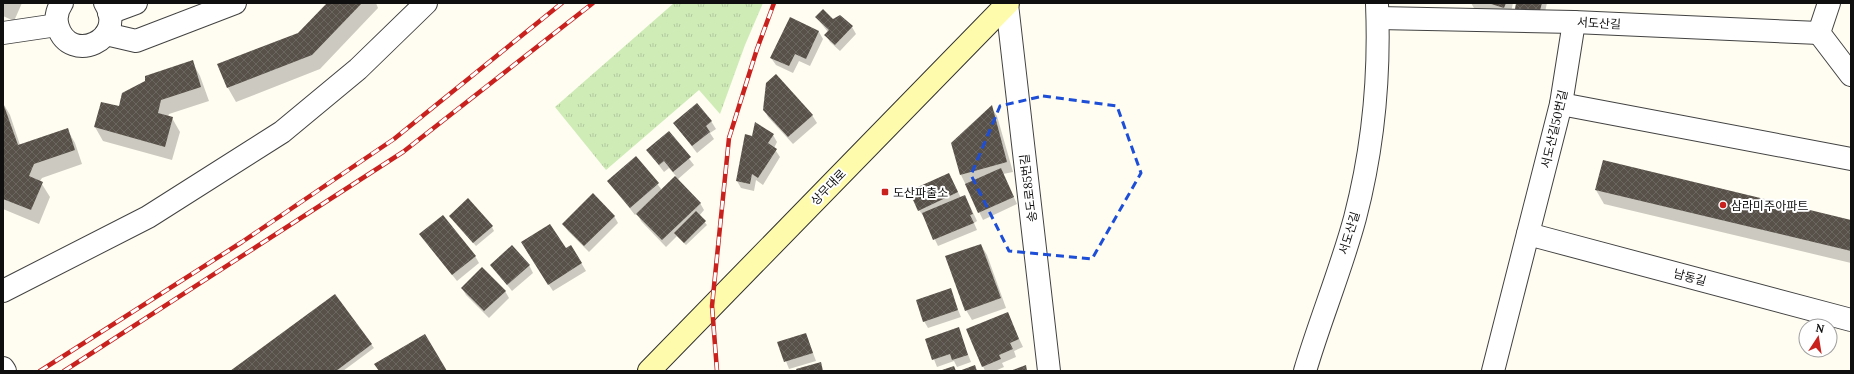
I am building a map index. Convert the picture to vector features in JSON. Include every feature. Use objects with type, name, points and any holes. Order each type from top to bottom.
[{"type":"main road","name":"상무대로","points":[[649,371],[1007,4]]},
{"type":"street","points":[[62,3],[56,16],[60,33],[66,40],[83,46],[99,41],[106,34],[109,27],[107,8],[136,3]]},
{"type":"street","points":[[106,34],[136,42],[235,3]]},
{"type":"street","points":[[3,291],[148,217],[282,132],[358,70],[426,3]]},
{"type":"street","points":[[1829,3],[1819,33],[1851,75]]},
{"type":"street","name":"송도로85번길","points":[[1007,4],[1049,371]]},
{"type":"street","name":"서도산길","points":[[1305,371],[1355,218],[1370,142],[1377,85],[1378,11],[1574,22],[1819,33]]},
{"type":"street","name":"서도산길50번길","points":[[1493,371],[1561,104],[1574,22]]},
{"type":"street","points":[[3,33],[57,25]]},
{"type":"street","points":[[1561,104],[1851,159]]},
{"type":"street","name":"남동길","points":[[1528,234],[1851,320]]},
{"type":"highlighted area","points":[[1043,96],[1117,106],[1141,173],[1092,259],[1009,251],[971,175],[1000,106]]},
{"type":"green space","points":[[674,3],[763,3],[745,45],[720,114],[699,90],[606,170],[555,107]]},
{"type":"building","points":[[327,3],[362,3],[312,55],[227,88],[217,64],[298,33]]},
{"type":"building","points":[[1488,3],[1506,3],[1504,8]]},
{"type":"building","points":[[1516,3],[1542,3],[1539,14],[1515,9]]},
{"type":"building","points":[[823,9],[833,19],[840,15],[853,26],[835,45],[824,35],[829,30],[815,17]]},
{"type":"building","points":[[790,17],[819,31],[806,59],[795,54],[789,66],[770,58]]},
{"type":"building","points":[[193,60],[201,87],[161,100],[158,113],[173,117],[165,147],[94,127],[101,102],[119,106],[122,93],[145,81],[145,76]]},
{"type":"building","points":[[776,74],[813,115],[788,137],[763,110],[766,83]]},
{"type":"building","points":[[3,103],[18,145],[68,128],[75,150],[34,164],[29,176],[43,182],[31,210],[3,199]]},
{"type":"building","points":[[697,103],[712,121],[706,126],[710,132],[692,146],[673,123]]},
{"type":"building","points":[[992,105],[1007,162],[960,175],[951,143]]},
{"type":"building","points":[[755,122],[774,134],[768,143],[777,149],[758,178],[752,174],[750,184],[736,181],[745,134],[752,136]]},
{"type":"building","points":[[669,131],[691,157],[673,172],[664,161],[659,165],[646,150]]},
{"type":"building","points":[[636,156],[659,183],[630,208],[607,181]]},
{"type":"building","name":"삼라미주아파트","points":[[1603,160],[1851,220],[1851,251],[1595,190]]},
{"type":"building","points":[[1001,168],[1014,197],[978,213],[965,184]]},
{"type":"building","points":[[949,173],[958,192],[918,211],[909,191]]},
{"type":"building","points":[[675,176],[701,203],[662,240],[636,214]]},
{"type":"building","points":[[593,193],[615,216],[584,246],[562,224]]},
{"type":"building","points":[[965,195],[973,214],[970,215],[974,223],[933,240],[922,213]]},
{"type":"building","points":[[468,198],[493,226],[473,243],[449,216]]},
{"type":"building","points":[[696,211],[706,221],[684,243],[674,233]]},
{"type":"building","points":[[443,215],[476,256],[452,275],[419,234]]},
{"type":"building","points":[[550,224],[566,248],[571,245],[582,263],[548,285],[521,242]]},
{"type":"building","points":[[981,244],[1001,298],[965,311],[945,256]]},
{"type":"building","points":[[512,245],[530,265],[507,285],[490,265]]},
{"type":"building","points":[[482,267],[506,291],[484,311],[461,288]]},
{"type":"building","points":[[951,288],[958,310],[923,322],[916,300]]},
{"type":"building","points":[[335,294],[372,344],[336,371],[230,371]]},
{"type":"building","points":[[1008,312],[1019,339],[1010,343],[1013,349],[999,355],[1001,359],[982,367],[966,329]]},
{"type":"building","points":[[959,327],[968,355],[952,360],[950,354],[932,360],[925,339]]},
{"type":"building","points":[[806,333],[813,353],[784,362],[777,342]]},
{"type":"building","points":[[425,334],[447,371],[379,371],[374,364]]},
{"type":"building","points":[[821,362],[823,371],[797,371],[796,369]]},
{"type":"building","points":[[975,365],[977,371],[959,371]]},
{"type":"building","points":[[1026,365],[1027,371],[1010,371]]},
{"type":"building","points":[[954,366],[956,371],[939,371]]},
{"type":"railway","points":[[40,371],[242,242],[394,139],[562,3]]},
{"type":"railway","points":[[64,371],[403,152],[593,3]]},
{"type":"railway","points":[[717,371],[712,306],[729,138],[757,49],[774,3]]},
{"type":"place","name":"도산파출소","points":[[885,192]]},
{"type":"place","name":"삼라미주아파트","points":[[1723,205]]}]
